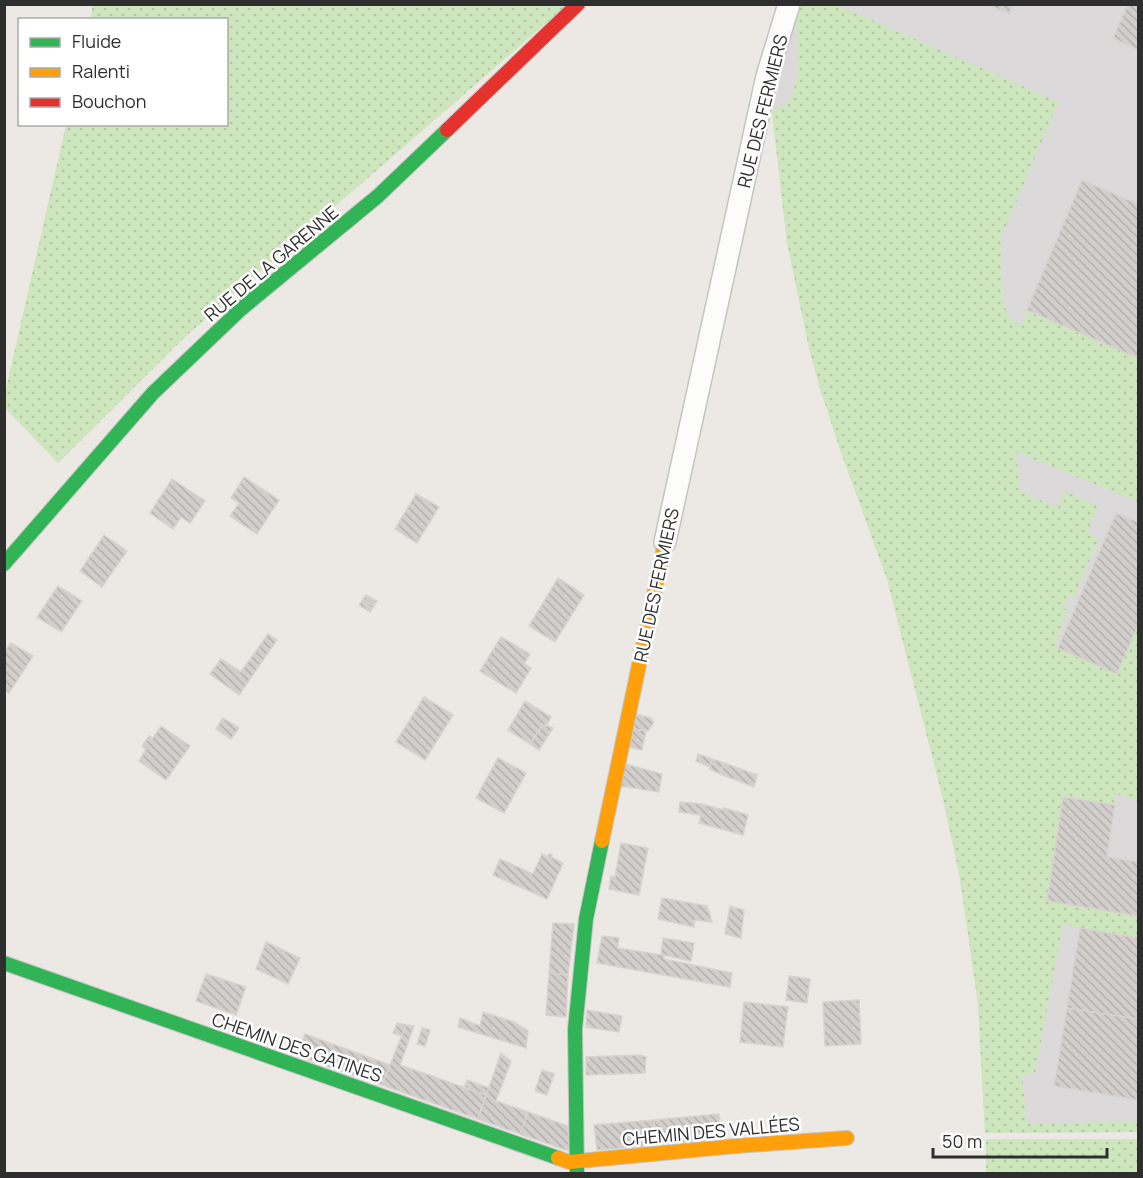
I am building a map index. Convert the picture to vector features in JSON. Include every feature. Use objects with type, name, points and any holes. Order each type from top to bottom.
[{"type":"street","name":"RUE DE LA GARENNE","points":[[4,564],[153,393],[241,309],[378,196],[578,4]]},
{"type":"street","name":"RUE DES FERMIERS","points":[[578,1168],[575,1029],[586,919],[665,542],[767,76],[789,4]]},
{"type":"street","name":"CHEMIN DES GATINES","points":[[4,963],[558,1158],[578,1168]]},
{"type":"street","name":"CHEMIN DES VALLÉES","points":[[578,1168],[736,1146],[847,1138]]},
{"type":"shaded area","points":[[797,5],[1138,5],[1138,1132],[985,1133],[978,1004],[959,873],[943,799],[887,579],[821,392],[809,348],[787,242],[772,112]]},
{"type":"green space","points":[[797,4],[837,5],[1059,102],[1001,237],[1003,305],[1011,320],[1023,325],[1027,310],[1138,358],[1138,502],[1016,452],[1020,491],[1058,508],[1064,491],[1098,506],[1087,532],[1099,538],[1074,597],[1069,595],[1063,608],[1068,611],[1055,646],[1117,674],[1138,625],[1138,801],[1116,794],[1115,805],[1064,797],[1047,901],[1138,916],[1138,938],[1063,925],[1035,1074],[1022,1075],[1027,1124],[1138,1121],[1138,1132],[985,1133],[978,1004],[959,873],[943,799],[887,579],[821,392],[809,348],[787,242],[772,112],[788,101],[796,81],[798,68]]},
{"type":"green space","points":[[93,5],[567,5],[186,336],[58,463],[5,408],[5,393],[66,126],[228,126],[228,18],[90,18]]},
{"type":"green space","points":[[986,1139],[1138,1139],[1138,1173],[986,1173]]},
{"type":"building","points":[[987,4],[1013,4],[1009,14]]},
{"type":"building","points":[[1128,4],[1138,4],[1138,50],[1113,38]]},
{"type":"building","points":[[1082,180],[1138,204],[1138,358],[1027,310]]},
{"type":"building","points":[[244,477],[279,500],[257,534],[230,516],[239,503],[231,498]]},
{"type":"building","points":[[172,479],[205,501],[190,523],[181,517],[173,529],[150,513]]},
{"type":"building","points":[[416,494],[439,507],[417,543],[395,529]]},
{"type":"building","points":[[1116,513],[1138,522],[1138,625],[1117,674],[1058,648]]},
{"type":"building","points":[[104,535],[127,551],[102,587],[80,571]]},
{"type":"building","points":[[558,578],[584,595],[555,642],[529,626]]},
{"type":"building","points":[[58,586],[82,601],[61,632],[37,617]]},
{"type":"building","points":[[366,595],[377,601],[374,606],[363,599]]},
{"type":"building","points":[[363,599],[374,606],[370,612],[359,605]]},
{"type":"building","points":[[268,634],[277,640],[239,695],[210,674],[221,659],[241,672]]},
{"type":"building","points":[[501,637],[530,654],[524,664],[531,668],[516,693],[480,671]]},
{"type":"building","points":[[11,643],[33,656],[9,693],[4,690],[4,652]]},
{"type":"building","points":[[424,697],[453,715],[425,760],[396,742]]},
{"type":"building","points":[[525,701],[551,717],[546,726],[543,724],[530,744],[508,730]]},
{"type":"building","points":[[636,714],[651,718],[654,722],[648,731],[633,729]]},
{"type":"building","points":[[223,718],[239,728],[231,739],[216,729]]},
{"type":"building","points":[[543,724],[553,728],[539,750],[530,744]]},
{"type":"building","points":[[161,726],[190,746],[166,780],[139,761],[146,749],[142,746],[149,736],[153,738]]},
{"type":"building","points":[[633,729],[646,731],[642,750],[629,747]]},
{"type":"building","points":[[698,754],[712,759],[710,767],[696,761]]},
{"type":"building","points":[[498,758],[526,773],[504,813],[476,798]]},
{"type":"building","points":[[712,759],[724,763],[720,774],[709,769]]},
{"type":"building","points":[[724,763],[757,775],[754,787],[720,774]]},
{"type":"building","points":[[625,764],[662,774],[659,792],[620,786]]},
{"type":"building","points":[[1063,797],[1115,805],[1107,857],[1138,862],[1138,916],[1047,901]]},
{"type":"building","points":[[680,802],[702,804],[723,810],[724,808],[748,815],[743,835],[699,823],[701,815],[679,812]]},
{"type":"building","points":[[621,843],[648,848],[639,895],[609,889],[611,876],[615,877]]},
{"type":"building","points":[[542,854],[548,857],[549,854],[552,855],[551,857],[563,863],[547,899],[493,875],[500,859],[533,874]]},
{"type":"building","points":[[662,898],[707,906],[712,922],[695,920],[694,927],[658,919]]},
{"type":"building","points":[[730,906],[744,910],[741,938],[725,934]]},
{"type":"building","points":[[553,923],[574,924],[568,975],[549,973]]},
{"type":"building","points":[[1080,928],[1138,938],[1138,1019],[1067,1008]]},
{"type":"building","points":[[602,936],[619,938],[617,948],[661,955],[663,938],[694,943],[691,961],[664,955],[664,959],[732,973],[730,987],[597,963]]},
{"type":"building","points":[[266,942],[300,958],[288,984],[256,969]]},
{"type":"building","points":[[549,973],[568,975],[566,1017],[546,1015]]},
{"type":"building","points":[[206,974],[246,987],[236,1015],[196,1001]]},
{"type":"building","points":[[789,976],[810,979],[807,1003],[786,1000]]},
{"type":"building","points":[[859,1000],[861,1044],[825,1046],[823,1002]]},
{"type":"building","points":[[744,1002],[788,1007],[783,1047],[740,1042]]},
{"type":"building","points":[[1067,1008],[1138,1019],[1138,1100],[1054,1086]]},
{"type":"building","points":[[587,1010],[622,1016],[619,1032],[586,1027]]},
{"type":"building","points":[[483,1012],[514,1022],[528,1031],[526,1048],[458,1027],[460,1018],[480,1026]]},
{"type":"building","points":[[397,1023],[406,1025],[402,1036],[393,1033]]},
{"type":"building","points":[[406,1025],[414,1026],[400,1065],[486,1095],[478,1119],[382,1085]]},
{"type":"building","points":[[422,1028],[430,1030],[425,1046],[417,1044]]},
{"type":"building","points":[[305,1034],[390,1065],[382,1085],[296,1056]]},
{"type":"building","points":[[501,1053],[511,1061],[496,1101],[528,1112],[520,1134],[478,1119]]},
{"type":"building","points":[[639,1055],[646,1057],[645,1073],[586,1075],[586,1057]]},
{"type":"building","points":[[542,1070],[554,1074],[547,1095],[535,1091]]},
{"type":"building","points":[[467,1080],[489,1088],[486,1095],[464,1088]]},
{"type":"building","points":[[528,1112],[568,1126],[569,1151],[520,1134]]},
{"type":"building","points":[[719,1114],[722,1139],[656,1145],[654,1120]]},
{"type":"building","points":[[654,1120],[656,1145],[597,1150],[594,1125]]},
{"type":"traffic: fast","points":[[4,564],[153,393],[241,309],[378,196],[447,130]]},
{"type":"traffic: fast","points":[[577,1174],[575,1029],[586,919],[602,841]]},
{"type":"traffic: fast","points":[[4,963],[558,1158]]},
{"type":"traffic: slow","points":[[602,841],[665,542]]},
{"type":"traffic: slow","points":[[558,1158],[569,1162],[847,1138]]},
{"type":"traffic: jam","points":[[447,130],[578,4]]}]
